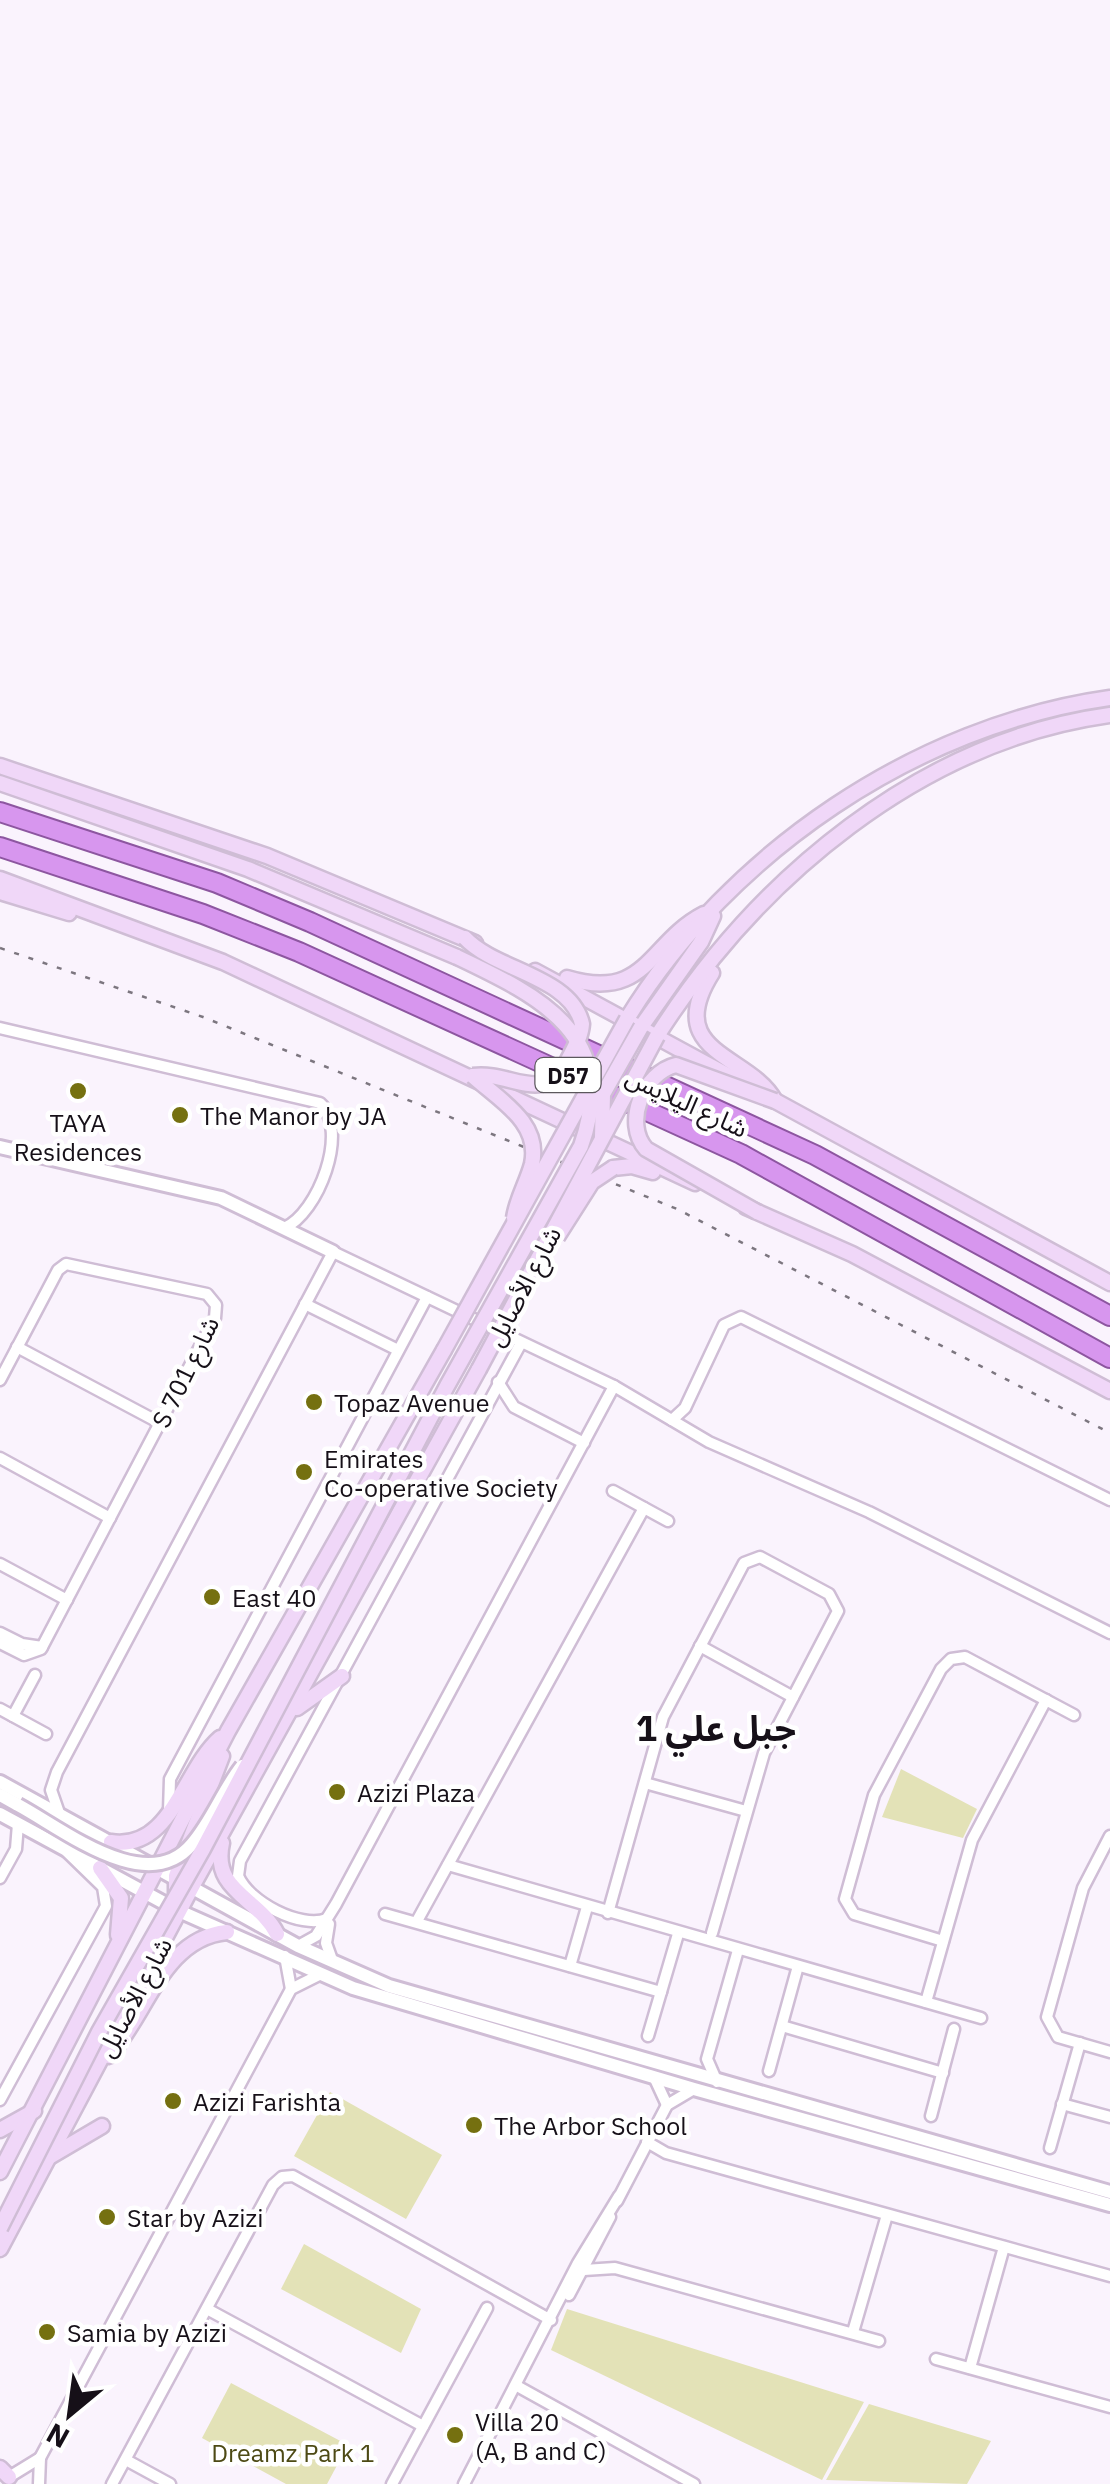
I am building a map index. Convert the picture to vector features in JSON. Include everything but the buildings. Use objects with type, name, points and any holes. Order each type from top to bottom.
[{"type":"highway","name":"شارع اليلايس","points":[[0,812],[217,883],[310,922],[815,1154],[1110,1316]]},
{"type":"highway","name":"شارع اليلايس","points":[[0,847],[203,914],[299,952],[741,1154],[1110,1358]]},
{"type":"main road","points":[[527,966],[589,984],[622,981],[652,964],[690,922],[714,910],[818,819],[894,770],[988,727],[1110,698]]},
{"type":"main road","name":"شارع الأصايل","points":[[0,2249],[193,1885],[292,1711],[657,1036],[723,949],[824,848],[917,781],[1010,739],[1110,716]]},
{"type":"main road","points":[[0,766],[267,856],[527,966],[1110,1283]]},
{"type":"main road","points":[[0,784],[207,853],[345,908],[533,994],[551,1008],[574,1037],[588,1073],[590,1098],[588,1122],[576,1157],[447,1386],[254,1753],[76,2074],[0,2228]]},
{"type":"main road","points":[[0,879],[223,962],[473,1076],[884,1270],[1110,1391]]},
{"type":"main road","points":[[0,892],[68,913],[120,922]]},
{"type":"main road","points":[[602,1138],[604,1094],[634,1023],[706,935],[714,910]]},
{"type":"main road","points":[[465,938],[484,955],[560,994],[575,1008],[582,1024],[563,1069],[551,1083],[533,1087],[498,1076],[473,1076]]},
{"type":"main road","points":[[723,949],[700,996],[702,1032],[717,1054],[760,1082],[775,1101]]},
{"type":"main road","name":"شارع الأصايل","points":[[0,2172],[228,1731],[570,1122],[634,1023]]},
{"type":"main road","points":[[757,1212],[646,1149],[638,1138],[634,1119],[655,1076],[676,1064],[775,1101]]},
{"type":"main road","points":[[473,1076],[521,1118],[532,1140],[532,1163],[518,1197],[514,1227]]},
{"type":"main road","points":[[542,1252],[562,1231],[592,1182],[613,1168],[639,1166],[706,1189]]},
{"type":"main road","points":[[292,1711],[342,1676]]},
{"type":"main road","points":[[111,1842],[146,1837],[170,1812],[198,1762],[228,1731]]},
{"type":"main road","points":[[179,1911],[176,1876],[216,1777],[228,1731]]},
{"type":"main road","points":[[225,1833],[220,1862],[226,1880],[262,1913],[277,1934]]},
{"type":"main road","points":[[100,1868],[121,1898],[115,1950]]},
{"type":"main road","points":[[94,2071],[127,2034],[186,1945],[227,1932]]},
{"type":"main road","points":[[0,2130],[34,2110]]},
{"type":"main road","points":[[50,2156],[102,2126]]},
{"type":"street","points":[[0,1028],[320,1103],[333,1126],[325,1167],[302,1216],[284,1228]]},
{"type":"street","points":[[0,1147],[221,1198],[614,1386],[703,1439],[869,1512],[1110,1633]]},
{"type":"street","points":[[61,1816],[52,1799],[54,1778],[334,1252]]},
{"type":"street","name":"S 701 شارع","points":[[0,1380],[58,1270],[66,1264],[208,1294],[215,1302],[216,1316],[42,1647]]},
{"type":"street","points":[[170,1812],[170,1779],[428,1297]]},
{"type":"street","points":[[305,1304],[398,1350]]},
{"type":"street","points":[[672,1420],[685,1408],[724,1324],[741,1317],[1110,1500]]},
{"type":"street","points":[[327,1919],[300,1921],[246,1890],[238,1876],[240,1861],[521,1342]]},
{"type":"street","points":[[18,1347],[160,1423]]},
{"type":"street","points":[[498,1382],[514,1407],[584,1443]]},
{"type":"street","points":[[298,1946],[316,1936],[336,1904],[614,1386]]},
{"type":"street","points":[[484,1409],[514,1407]]},
{"type":"street","points":[[0,1458],[110,1518]]},
{"type":"street","points":[[613,1491],[668,1521]]},
{"type":"street","points":[[417,1922],[644,1508]]},
{"type":"street","points":[[608,1913],[663,1717],[744,1563],[754,1556],[829,1594],[838,1604],[836,1617],[764,1753],[712,1933]]},
{"type":"street","points":[[0,1564],[67,1600]]},
{"type":"street","points":[[0,1632],[22,1644],[42,1647]]},
{"type":"street","points":[[0,1643],[24,1656],[36,1654],[42,1647]]},
{"type":"street","points":[[700,1646],[793,1697]]},
{"type":"street","points":[[943,1940],[854,1914],[847,1908],[845,1898],[874,1795],[951,1658],[966,1657],[1074,1714]]},
{"type":"street","points":[[13,1716],[36,1674]]},
{"type":"street","points":[[926,2002],[974,1834],[1046,1700]]},
{"type":"street","points":[[0,1709],[46,1734]]},
{"type":"street","points":[[0,1795],[125,1861],[158,1864],[181,1854],[193,1843],[254,1753]]},
{"type":"street","points":[[0,1782],[334,1964],[469,2012],[1110,2192]]},
{"type":"street","points":[[645,1782],[746,1811]]},
{"type":"street","points":[[0,1814],[179,1911],[321,1974],[440,2016],[1110,2205]]},
{"type":"street","points":[[0,1878],[16,1849],[18,1824]]},
{"type":"street","points":[[16,1849],[38,1834]]},
{"type":"street","points":[[1110,1836],[1083,1888],[1046,2017],[1054,2034],[1110,2052]]},
{"type":"street","points":[[0,2100],[107,1902],[100,1883],[63,1848]]},
{"type":"street","points":[[448,1866],[981,2018]]},
{"type":"street","points":[[334,1964],[326,1938],[336,1904]]},
{"type":"street","points":[[570,1966],[587,1907]]},
{"type":"street","points":[[385,1914],[660,1992]]},
{"type":"street","points":[[648,2036],[678,1934]]},
{"type":"street","points":[[717,2082],[707,2059],[738,1950]]},
{"type":"street","points":[[284,1955],[291,1990]]},
{"type":"street","points":[[769,2071],[798,1966]]},
{"type":"street","points":[[39,2484],[40,2458],[291,1990],[321,1974]]},
{"type":"street","points":[[782,2026],[942,2072]]},
{"type":"street","points":[[931,2116],[954,2029]]},
{"type":"street","points":[[1050,2148],[1080,2043]]},
{"type":"street","points":[[684,2072],[707,2059]]},
{"type":"street","points":[[654,2077],[667,2105]]},
{"type":"street","points":[[464,2484],[578,2263],[667,2105],[694,2090]]},
{"type":"street","points":[[1062,2104],[1110,2117]]},
{"type":"street","points":[[647,2142],[666,2153],[1110,2276]]},
{"type":"street","points":[[112,2484],[273,2184],[288,2176],[551,2320]]},
{"type":"street","points":[[551,2320],[584,2270],[618,2196]]},
{"type":"street","points":[[853,2332],[887,2215]]},
{"type":"street","points":[[598,2242],[604,2257],[615,2268]]},
{"type":"street","points":[[970,2368],[1004,2247]]},
{"type":"street","points":[[584,2270],[615,2268],[879,2341]]},
{"type":"street","points":[[392,2484],[488,2308]]},
{"type":"street","points":[[207,2309],[423,2426]]},
{"type":"street","points":[[936,2359],[1110,2407]]},
{"type":"street","points":[[516,2386],[694,2484]]},
{"type":"street","points":[[8,2475],[40,2458]]},
{"type":"street","points":[[126,2460],[170,2484]]},
{"type":"green space","points":[[901,1769],[977,1809],[963,1838],[882,1817]]},
{"type":"green space","points":[[330,2092],[442,2155],[406,2219],[294,2156]]},
{"type":"green space","points":[[304,2244],[421,2309],[401,2353],[281,2289]]},
{"type":"green space","points":[[567,2309],[864,2402],[822,2480],[551,2350]]},
{"type":"green space","name":"Dreamz Park 1","points":[[231,2383],[348,2445],[327,2484],[286,2484],[202,2438]]},
{"type":"green space","points":[[869,2404],[991,2441],[967,2484],[826,2480]]},
{"type":"railway","points":[[0,948],[203,1017],[677,1209],[1110,1433]]},
{"type":"place","name":"TAYA Residences","points":[[78,1091]]},
{"type":"place","name":"The Manor by JA","points":[[180,1115]]},
{"type":"place","name":"Topaz Avenue","points":[[314,1402]]},
{"type":"place","name":"Emirates Co-operative Society","points":[[304,1472]]},
{"type":"place","name":"East 40","points":[[212,1597]]},
{"type":"place","name":"Azizi Plaza","points":[[337,1792]]},
{"type":"place","name":"Azizi Farishta","points":[[173,2101]]},
{"type":"place","name":"The Arbor School","points":[[474,2125]]},
{"type":"place","name":"Star by Azizi","points":[[107,2217]]},
{"type":"place","name":"Samia by Azizi","points":[[47,2332]]},
{"type":"place","name":"Villa 20 (A, B and C)","points":[[455,2435]]},
{"type":"district","name":"جبل علي 1","points":[[716,1728]]}]
